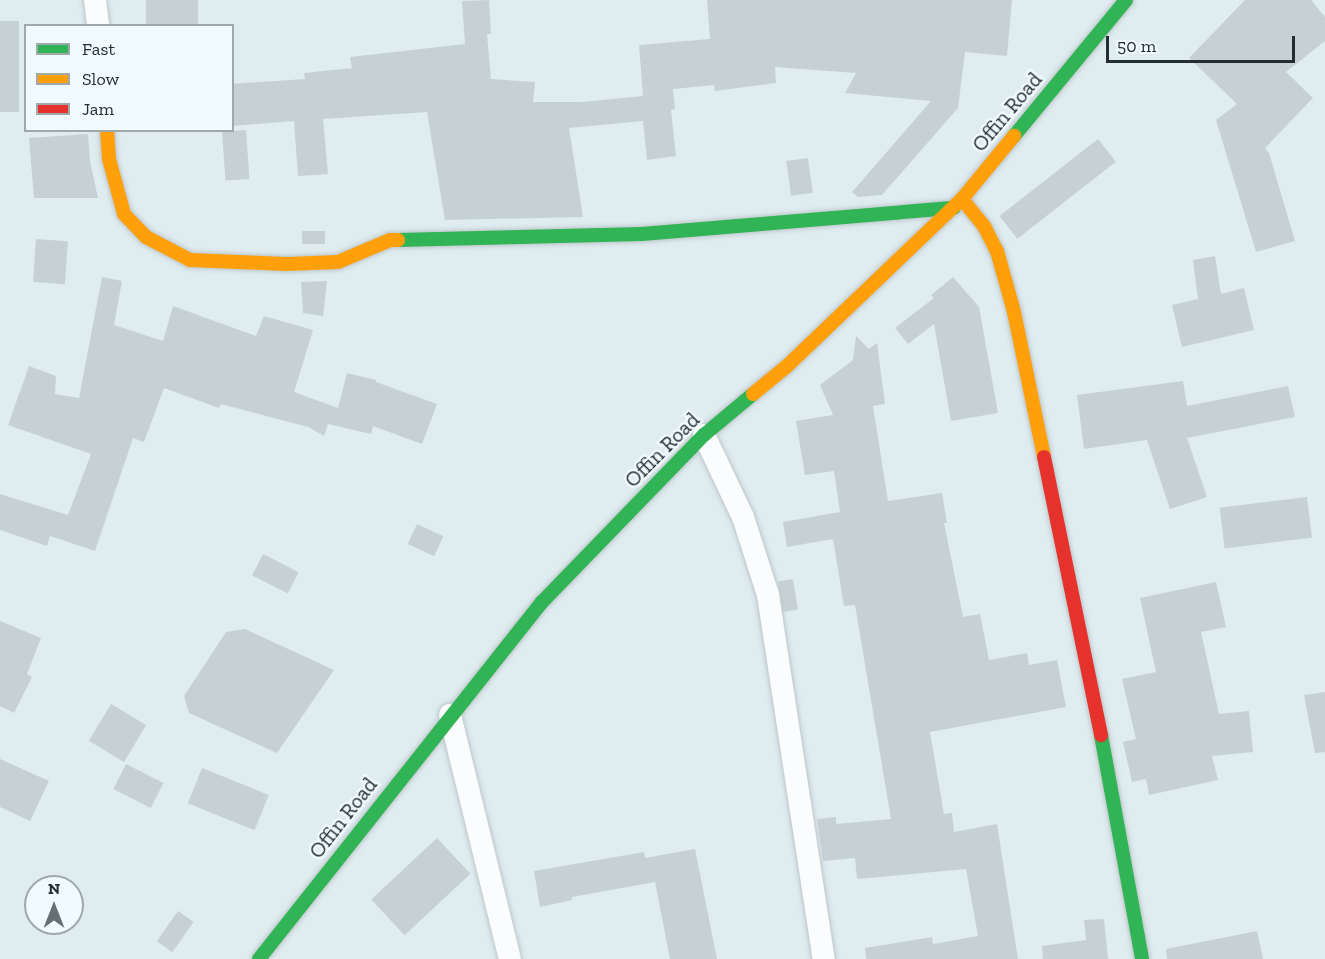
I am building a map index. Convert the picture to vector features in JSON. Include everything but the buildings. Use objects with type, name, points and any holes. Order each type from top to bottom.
[{"type":"street","points":[[95,0],[98,24]]},
{"type":"street","name":"Offin Road","points":[[260,959],[450,715],[542,602],[704,435],[787,366],[958,203],[1126,0]]},
{"type":"street","points":[[107,132],[109,159],[124,214],[146,237],[190,260],[338,262],[390,240],[642,234],[958,203],[984,226],[997,251],[1014,312],[1111,782],[1142,959]]},
{"type":"street","points":[[704,435],[743,517],[768,595],[824,959]]},
{"type":"street","points":[[450,715],[510,959]]},
{"type":"traffic: fast","points":[[1014,136],[1126,0]]},
{"type":"traffic: fast","points":[[398,240],[642,234],[954,208]]},
{"type":"traffic: fast","points":[[259,959],[542,602],[704,435],[753,394]]},
{"type":"traffic: fast","points":[[1101,735],[1142,959]]},
{"type":"traffic: slow","points":[[107,132],[109,159],[124,214],[146,237],[190,260],[287,264],[338,262],[390,240],[398,240]]},
{"type":"traffic: slow","points":[[753,394],[787,366],[962,199],[1014,136]]},
{"type":"traffic: slow","points":[[962,199],[984,226],[997,251],[1014,312],[1044,457]]},
{"type":"traffic: jam","points":[[1044,457],[1101,735]]}]
